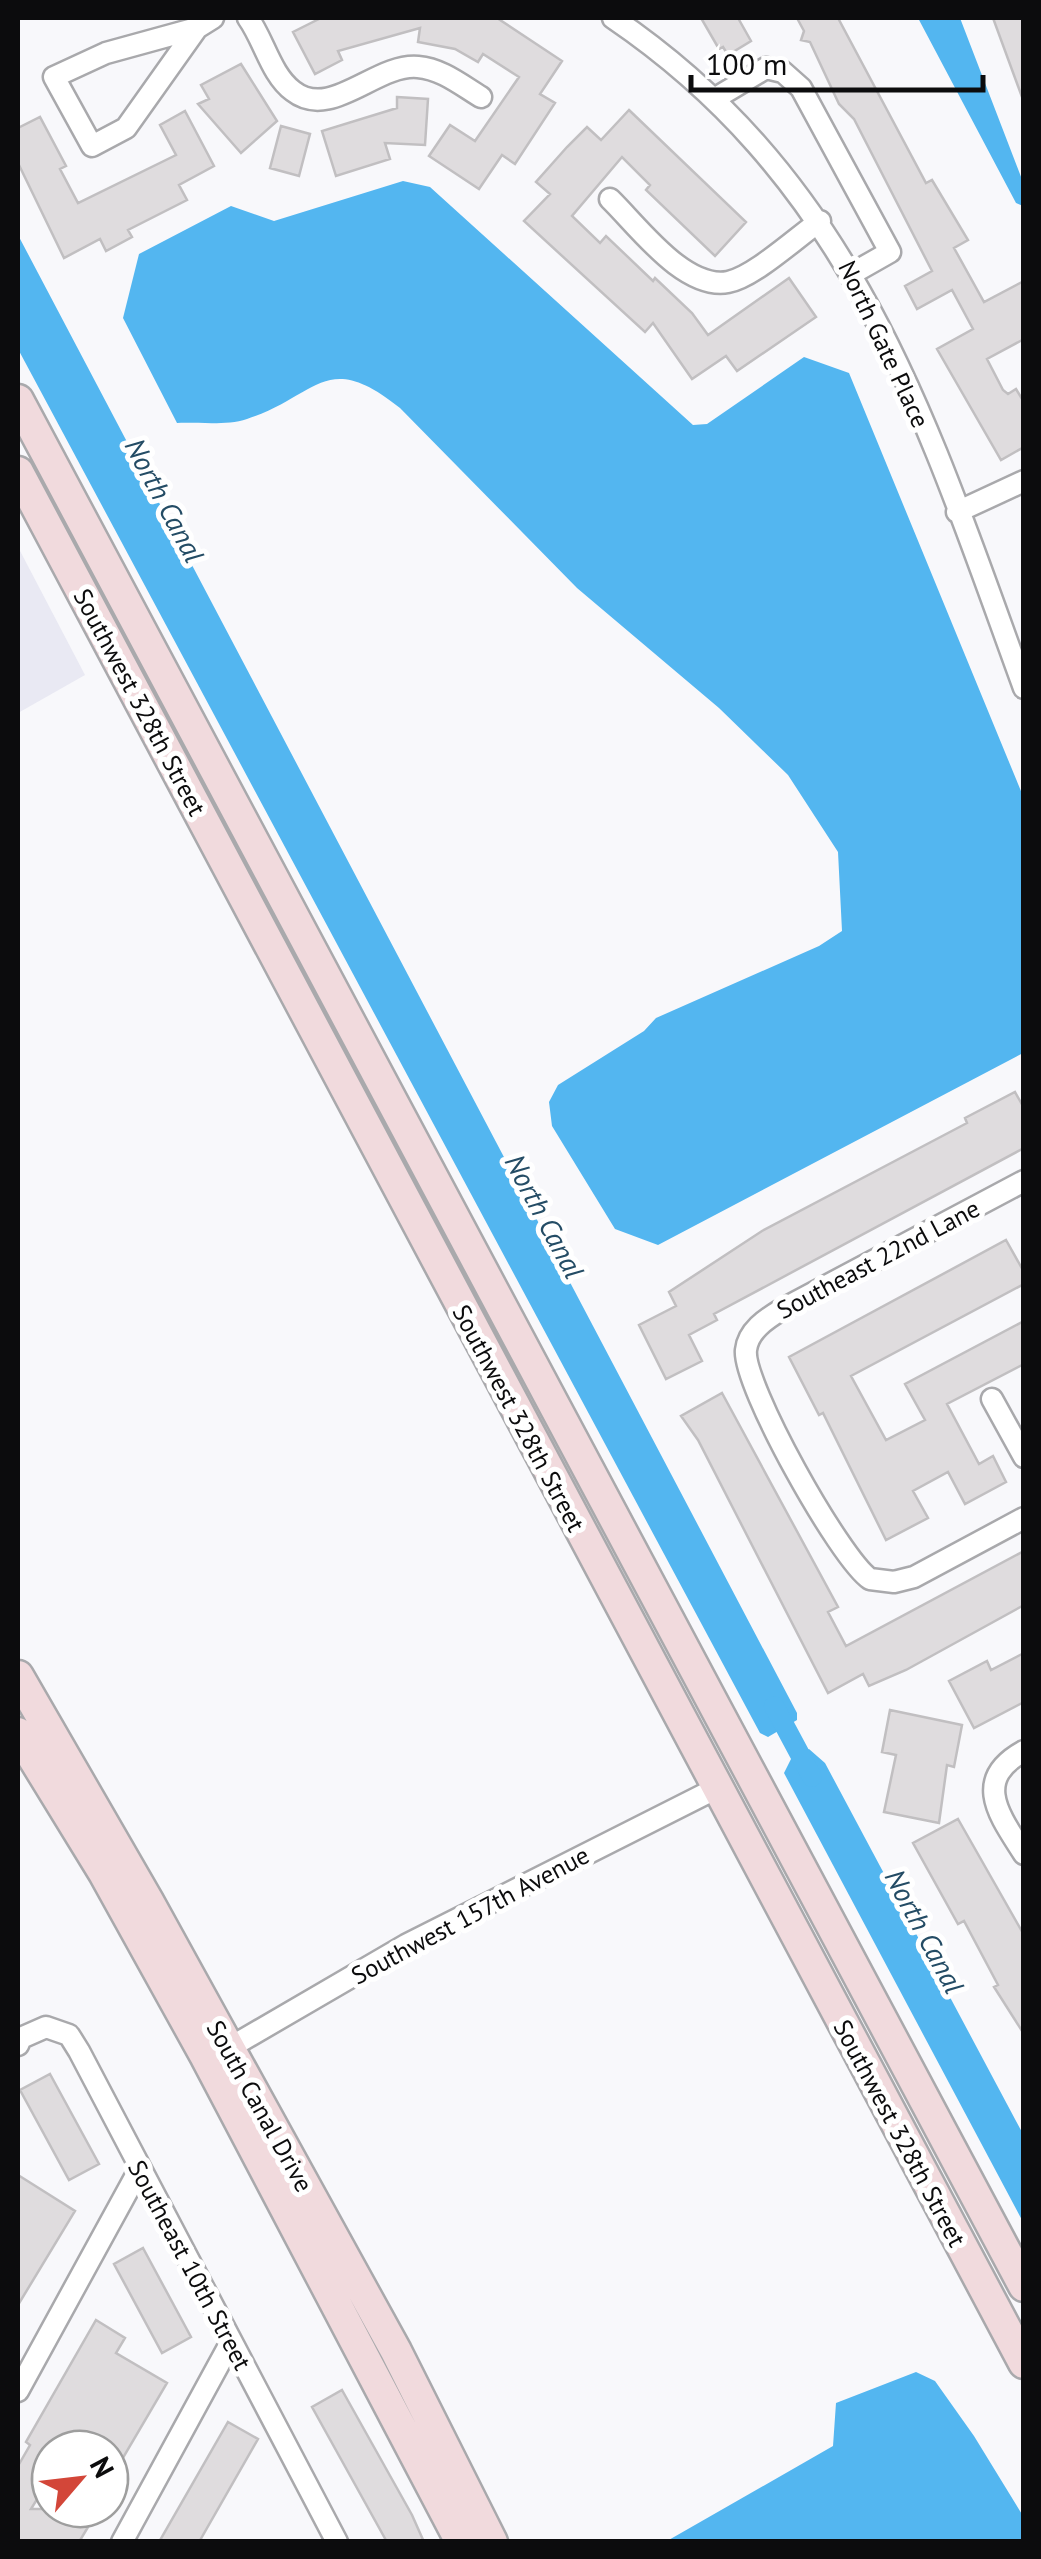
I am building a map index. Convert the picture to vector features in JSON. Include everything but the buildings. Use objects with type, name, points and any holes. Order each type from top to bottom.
[{"type":"street","points":[[248,18],[285,84],[303,98],[335,96],[382,72],[411,66],[439,71],[481,97]]},
{"type":"street","name":"North Gate Place","points":[[612,18],[714,99],[791,182],[853,273],[899,364],[1024,688]]},
{"type":"street","points":[[205,23],[126,128],[92,146],[54,77],[122,48],[205,23]]},
{"type":"street","points":[[714,99],[766,68],[784,72],[801,88],[890,252],[853,273]]},
{"type":"street","points":[[610,198],[684,269],[714,282],[746,274],[820,221]]},
{"type":"street","name":"Southwest 328th Street","points":[[18,400],[1024,2286]]},
{"type":"street","name":"Southwest 328th Street","points":[[18,472],[715,1789],[1024,2363]]},
{"type":"street","points":[[958,512],[1024,481]]},
{"type":"street","name":"Southeast 22nd Lane","points":[[1024,1181],[781,1310],[756,1329],[746,1350],[755,1390],[838,1543],[870,1579],[894,1582],[914,1576],[1024,1518]]},
{"type":"street","points":[[992,1399],[1024,1458]]},
{"type":"street","name":"South Canal Drive","points":[[18,1676],[396,2351],[492,2542]]},
{"type":"street","name":"South Canal Drive","points":[[18,1733],[104,1874],[206,2057],[461,2542]]},
{"type":"street","points":[[1024,1751],[996,1776],[995,1801],[1024,1854]]},
{"type":"street","name":"Southwest 157th Avenue","points":[[229,2048],[406,1945],[715,1789]]},
{"type":"street","name":"Southeast 10th Street","points":[[20,2042],[46,2027],[69,2035],[337,2542]]},
{"type":"street","points":[[18,2391],[139,2170]]},
{"type":"street","points":[[122,2542],[231,2342]]},
{"type":"shaded area","points":[[18,547],[85,675],[18,713]]},
{"type":"water","points":[[918,18],[960,18],[1023,182],[1023,206],[1016,203]]},
{"type":"water","points":[[403,181],[430,187],[693,425],[707,424],[804,357],[849,373],[1023,796],[1023,1053],[658,1245],[615,1229],[552,1126],[549,1102],[558,1085],[644,1031],[656,1018],[819,946],[842,931],[838,852],[788,775],[719,708],[577,588],[400,408],[375,390],[337,379],[322,382],[247,419],[177,423],[123,318],[139,254],[231,206],[274,221]]},
{"type":"water","name":"North Canal","points":[[18,235],[797,1713],[797,1720],[768,1737],[760,1733],[18,349]]},
{"type":"water","name":"North Canal","points":[[809,1749],[825,1763],[1023,2134],[1023,2222],[784,1773],[792,1757]]},
{"type":"water","points":[[916,2372],[935,2381],[974,2436],[1023,2516],[1023,2541],[667,2541],[833,2446],[836,2403]]},
{"type":"waterway","name":"North Canal","points":[[774,1706],[812,1777]]}]
